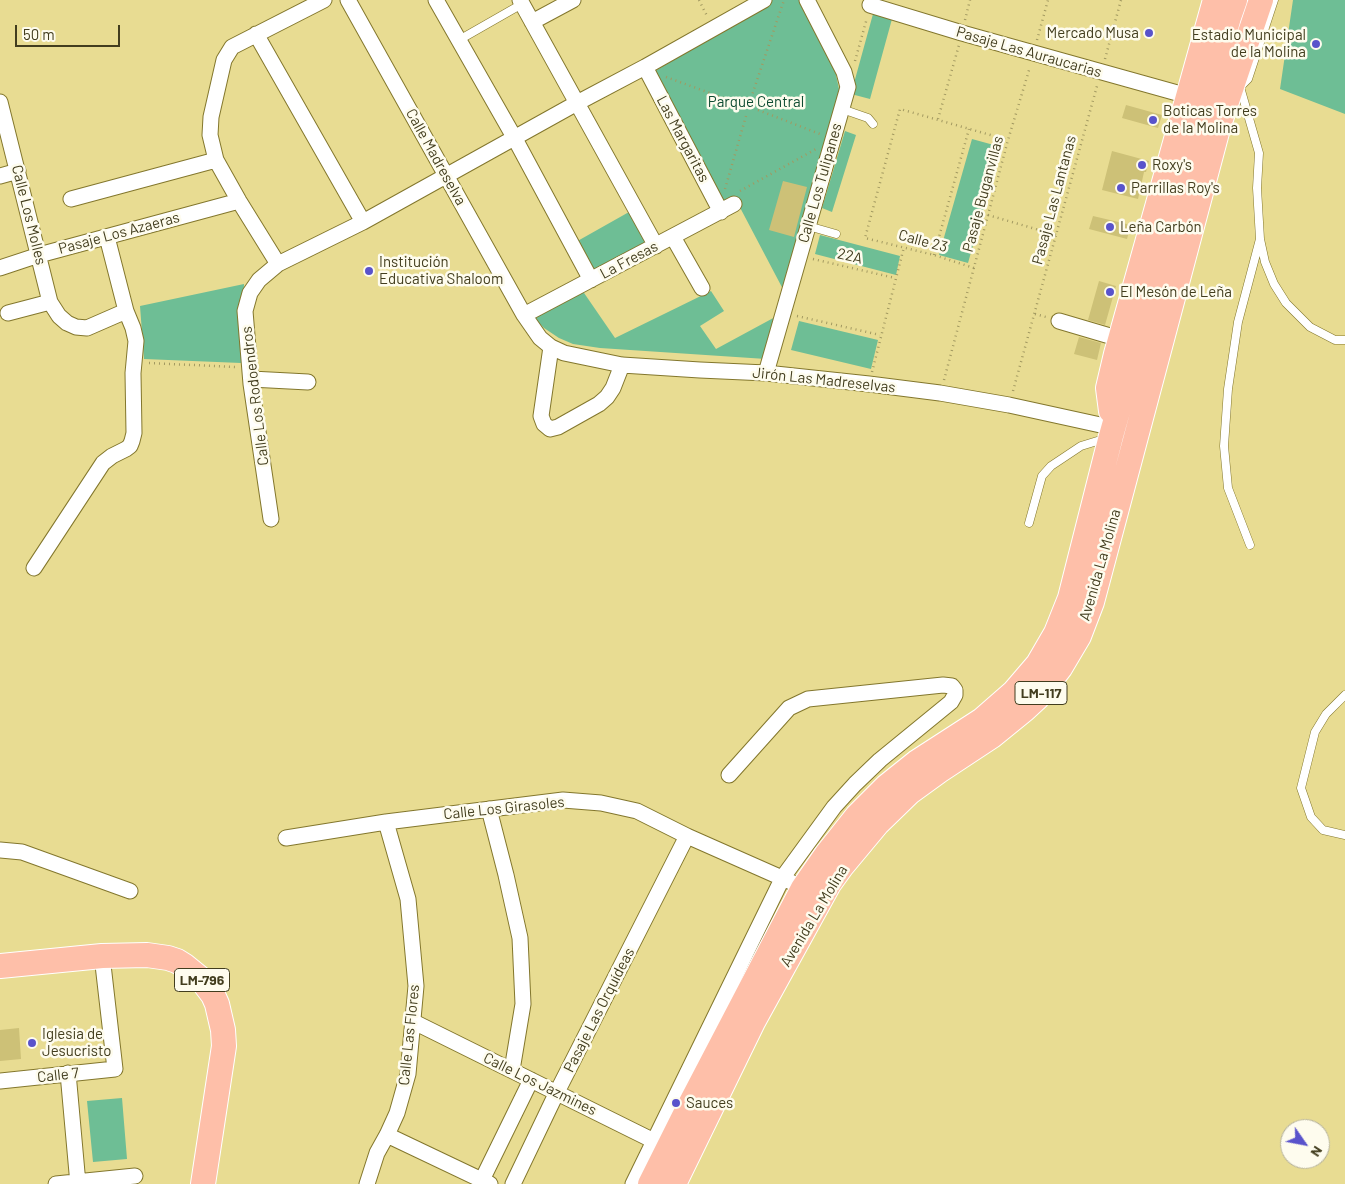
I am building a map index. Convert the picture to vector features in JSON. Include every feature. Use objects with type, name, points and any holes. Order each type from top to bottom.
[{"type":"main road","name":"Avenida La Molina","points":[[1112,432],[1108,388],[1215,0]]},
{"type":"main road","name":"Avenida La Molina","points":[[650,1184],[661,1144],[801,889],[842,834],[873,800],[917,762],[982,720],[1014,692],[1038,664],[1056,633],[1070,598],[1112,432],[1235,0]]},
{"type":"main road","name":"Avenida La Molina","points":[[801,889],[829,884],[850,855],[893,807],[924,781],[1009,724],[1037,698],[1060,668],[1079,636],[1092,602],[1217,135],[1234,94],[1261,0]]},
{"type":"main road","name":"Avenida La Molina","points":[[674,1184],[753,1022],[801,889]]},
{"type":"main road","name":"LM-796","points":[[0,966],[102,956],[146,955],[177,961],[201,979],[208,987],[217,1004],[223,1030],[224,1046],[203,1184]]},
{"type":"street","points":[[278,264],[216,160],[210,135],[211,117],[224,60],[232,47],[324,0]]},
{"type":"street","name":"Calle Madreselva","points":[[348,0],[524,315]]},
{"type":"street","points":[[436,0],[514,137],[591,280]]},
{"type":"street","points":[[532,22],[573,0]]},
{"type":"street","name":"Calle Los Rodoendros","points":[[271,520],[250,373],[245,311],[250,293],[259,280],[278,264],[363,222],[577,102],[651,70],[714,28],[764,0]]},
{"type":"street","points":[[807,0],[844,72],[848,87]]},
{"type":"street","points":[[521,2],[656,246]]},
{"type":"street","name":"Pasaje Las Auraucarias","points":[[870,5],[962,33],[1188,96]]},
{"type":"street","points":[[256,34],[363,222]]},
{"type":"street","name":"Las Margaritas","points":[[651,70],[721,212]]},
{"type":"street","name":"Calle Los Tulipanes","points":[[766,372],[848,87]]},
{"type":"street","name":"Calle Los Molles","points":[[0,102],[50,302],[59,316],[67,323],[76,327],[87,328],[126,311]]},
{"type":"street","points":[[71,199],[216,160]]},
{"type":"street","points":[[0,176],[18,171]]},
{"type":"street","name":"La Fresas","points":[[524,315],[721,212],[737,198]]},
{"type":"street","name":"Pasaje Los Azaeras","points":[[0,268],[39,255],[239,201]]},
{"type":"street","points":[[674,236],[702,288]]},
{"type":"street","points":[[34,568],[103,463],[126,449],[132,441],[134,433],[134,362],[136,341],[126,311],[107,237]]},
{"type":"street","points":[[8,312],[50,302]]},
{"type":"street","name":"Jirón Las Madreselvas","points":[[524,315],[540,338],[551,347],[564,353],[622,365],[766,372],[940,393],[1009,405],[1112,432],[1137,433]]},
{"type":"street","points":[[1059,321],[1120,339]]},
{"type":"street","points":[[551,347],[541,416],[546,427],[550,429],[558,427],[599,404],[607,397],[613,388],[622,365]]},
{"type":"street","points":[[250,373],[308,382]]},
{"type":"street","points":[[729,775],[789,708],[808,699],[943,685],[952,686],[955,690],[951,702],[880,760],[834,807],[801,889]]},
{"type":"street","name":"Calle Los Girasoles","points":[[286,838],[386,822],[563,800],[601,803],[637,811],[801,889]]},
{"type":"street","points":[[489,809],[520,938],[523,1004],[512,1070]]},
{"type":"street","name":"Calle Las Flores","points":[[367,1184],[377,1153],[397,1113],[408,1074],[416,986],[408,898],[386,822]]},
{"type":"street","name":"Pasaje Las Orquídeas","points":[[514,1184],[557,1092],[687,836]]},
{"type":"street","points":[[0,850],[22,852],[130,891]]},
{"type":"street","name":"Calle 7","points":[[0,1081],[116,1069],[102,956]]},
{"type":"street","name":"Calle Los Jazmines","points":[[412,1021],[661,1144]]},
{"type":"street","points":[[68,1074],[78,1183]]},
{"type":"street","points":[[387,1135],[486,1182],[531,1080]]},
{"type":"street","points":[[633,1184],[661,1144]]},
{"type":"street","points":[[56,1184],[135,1176]]},
{"type":"lane","points":[[1274,0],[1248,79],[1234,94],[1259,153],[1257,188],[1260,239],[1265,262],[1274,284],[1286,303],[1310,327],[1335,340],[1345,340]]},
{"type":"lane","points":[[459,40],[521,2]]},
{"type":"lane","points":[[842,109],[868,118],[873,124]]},
{"type":"lane","points":[[808,226],[836,234]]},
{"type":"lane","points":[[1250,545],[1228,488],[1224,446],[1228,389],[1238,322],[1260,239]]},
{"type":"lane","points":[[1029,523],[1042,476],[1051,466],[1081,446],[1112,432]]},
{"type":"lane","points":[[1345,695],[1326,714],[1315,732],[1300,788],[1311,817],[1323,830],[1345,835]]},
{"type":"path","points":[[699,0],[714,28]]},
{"type":"path","points":[[751,98],[784,0]]},
{"type":"path","points":[[970,0],[938,120],[1008,140]]},
{"type":"path","name":"Pasaje Buganvillas","points":[[940,393],[1048,0]]},
{"type":"path","name":"Pasaje Las Lantanas","points":[[1009,405],[1121,0]]},
{"type":"path","points":[[848,87],[870,5]]},
{"type":"path","points":[[651,70],[740,104]]},
{"type":"path","name":"Calle 23","points":[[938,120],[900,109],[864,238],[934,255],[974,268]]},
{"type":"path","points":[[758,110],[824,135]]},
{"type":"path","points":[[724,191],[746,116]]},
{"type":"path","points":[[934,255],[969,129]]},
{"type":"path","points":[[737,198],[818,148]]},
{"type":"path","points":[[988,215],[1056,235]]},
{"type":"path","points":[[869,384],[904,247]]},
{"type":"path","name":"22A","points":[[800,256],[895,278]]},
{"type":"path","points":[[784,312],[880,336]]},
{"type":"path","points":[[134,362],[250,373]]},
{"type":"green space","name":"Parque Central","points":[[771,0],[803,0],[835,70],[839,89],[835,111],[785,293],[735,198],[722,204],[652,73]]},
{"type":"green space","name":"Estadio Municipal de la Molina","points":[[1293,0],[1345,0],[1345,114],[1280,89]]},
{"type":"green space","points":[[873,14],[892,19],[870,99],[851,94]]},
{"type":"green space","points":[[845,131],[856,135],[832,212],[822,208]]},
{"type":"green space","points":[[972,139],[1001,147],[968,263],[939,255]]},
{"type":"green space","points":[[629,212],[648,245],[593,276],[574,243]]},
{"type":"green space","points":[[820,235],[900,256],[896,275],[815,254]]},
{"type":"green space","points":[[244,284],[241,363],[144,359],[140,306]]},
{"type":"green space","points":[[582,290],[615,338],[711,291],[724,311],[700,326],[716,349],[777,316],[766,359],[600,348],[573,344],[559,338],[544,328],[531,315]]},
{"type":"green space","points":[[799,321],[878,340],[871,369],[791,350]]},
{"type":"green space","points":[[122,1098],[127,1159],[93,1162],[87,1101]]},
{"type":"building","points":[[1126,105],[1162,115],[1158,128],[1122,118]]},
{"type":"building","points":[[1112,151],[1149,161],[1146,172],[1144,172],[1138,199],[1102,190]]},
{"type":"building","points":[[783,181],[807,187],[794,237],[769,230]]},
{"type":"building","name":"Leña Carbón","points":[[1093,216],[1131,225],[1127,239],[1089,229]]},
{"type":"building","points":[[1099,281],[1116,286],[1105,325],[1088,320]]},
{"type":"building","points":[[1079,337],[1101,343],[1097,360],[1074,354]]},
{"type":"building","points":[[19,1028],[21,1059],[0,1061],[0,1030]]},
{"type":"place","name":"Mercado Musa","points":[[1149,33]]},
{"type":"place","name":"Estadio Municipal de la Molina","points":[[1316,44]]},
{"type":"place","name":"Boticas Torres de la Molina","points":[[1153,120]]},
{"type":"place","name":"Roxy's","points":[[1142,165]]},
{"type":"place","name":"Parrillas Roy's","points":[[1121,188]]},
{"type":"place","name":"Leña Carbón","points":[[1110,227]]},
{"type":"place","name":"Institución Educativa Shaloom","points":[[369,271]]},
{"type":"place","name":"El Mesón de Leña","points":[[1110,292]]},
{"type":"place","name":"Iglesia de Jesucristo","points":[[32,1043]]},
{"type":"place","name":"Sauces","points":[[676,1103]]}]
